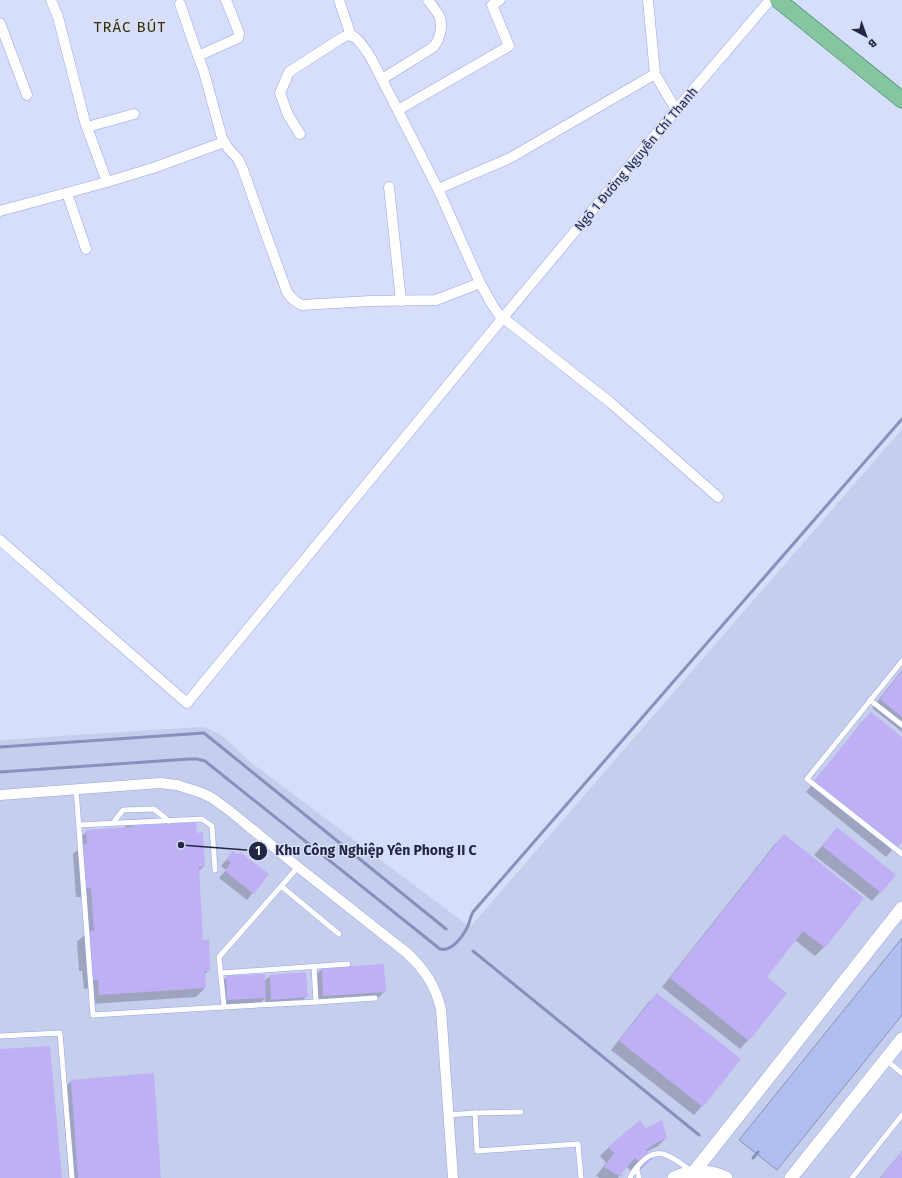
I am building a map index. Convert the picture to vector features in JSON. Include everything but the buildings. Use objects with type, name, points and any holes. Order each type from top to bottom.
[{"type":"main road","points":[[778,0],[901,96]]},
{"type":"street","points":[[51,0],[58,17],[86,127],[107,182]]},
{"type":"street","points":[[198,56],[238,38],[239,33],[226,0]]},
{"type":"street","points":[[339,0],[351,36],[361,44],[382,79],[438,189],[480,283],[493,306],[508,322],[611,403],[718,497]]},
{"type":"street","points":[[382,79],[432,48],[438,42],[441,25],[440,19],[428,0]]},
{"type":"street","points":[[398,110],[509,46],[492,5],[500,0]]},
{"type":"street","points":[[648,0],[655,74],[676,110]]},
{"type":"street","name":"Ngõ 1 Đường Nguyễn Chí Thanh","points":[[0,540],[187,703],[508,322],[676,110],[770,0]]},
{"type":"street","points":[[180,4],[204,72],[224,142],[238,159],[242,167],[287,292],[295,303],[302,305],[370,301],[436,300],[480,283]]},
{"type":"street","points":[[0,23],[27,95]]},
{"type":"street","points":[[300,134],[288,115],[280,93],[289,72],[340,39],[348,35],[351,36]]},
{"type":"street","points":[[438,189],[510,158],[655,74]]},
{"type":"street","points":[[86,127],[134,114]]},
{"type":"street","points":[[0,211],[156,167],[224,142]]},
{"type":"street","points":[[389,187],[401,301]]},
{"type":"street","points":[[67,193],[86,249]]},
{"type":"street","points":[[0,795],[170,784],[202,793],[212,798],[230,811],[407,953],[421,967],[435,989],[441,1009],[453,1178]]},
{"type":"street","points":[[693,1172],[902,908]]},
{"type":"street","points":[[791,1178],[902,1039]]},
{"type":"street","points":[[674,1178],[693,1172],[709,1172],[726,1178]]},
{"type":"lane","points":[[902,661],[807,779],[902,854]]},
{"type":"lane","points":[[870,700],[902,725]]},
{"type":"lane","points":[[76,789],[93,1015],[375,998]]},
{"type":"lane","points":[[113,823],[123,810],[154,809],[169,821]]},
{"type":"lane","points":[[79,825],[202,819],[212,826],[215,870]]},
{"type":"lane","points":[[224,1007],[220,957],[298,867]]},
{"type":"lane","points":[[281,886],[340,934]]},
{"type":"lane","points":[[221,973],[348,964]]},
{"type":"lane","points":[[314,966],[316,1002]]},
{"type":"lane","points":[[0,1036],[60,1033],[72,1178]]},
{"type":"lane","points":[[885,1060],[902,1073]]},
{"type":"lane","points":[[448,1115],[521,1112]]},
{"type":"lane","points":[[475,1113],[477,1151],[578,1144],[580,1178]]},
{"type":"lane","points":[[852,1178],[902,1115]]},
{"type":"lane","points":[[630,1178],[639,1165],[650,1155],[659,1153],[675,1159],[693,1172]]},
{"type":"lane","points":[[639,1165],[637,1170],[639,1178]]},
{"type":"shaded area","points":[[902,429],[902,1178],[0,1178],[0,740],[200,727],[207,728],[221,735],[253,764],[470,927]]},
{"type":"shaded area","points":[[902,938],[902,1015],[777,1170],[739,1140]]},
{"type":"waterway","points":[[0,772],[189,759],[205,761],[440,949],[449,948],[453,946],[463,934],[468,926],[473,912],[902,419]]},
{"type":"waterway","points":[[0,747],[204,733],[446,929]]},
{"type":"waterway","points":[[473,951],[699,1135]]},
{"type":"waterway","points":[[753,1158],[758,1152]]},
{"type":"place","name":"Khu Công Nghiệp Yên Phong II C","points":[[181,845]]},
{"type":"district","name":"TRÁC BÚT","points":[[130,27]]}]
